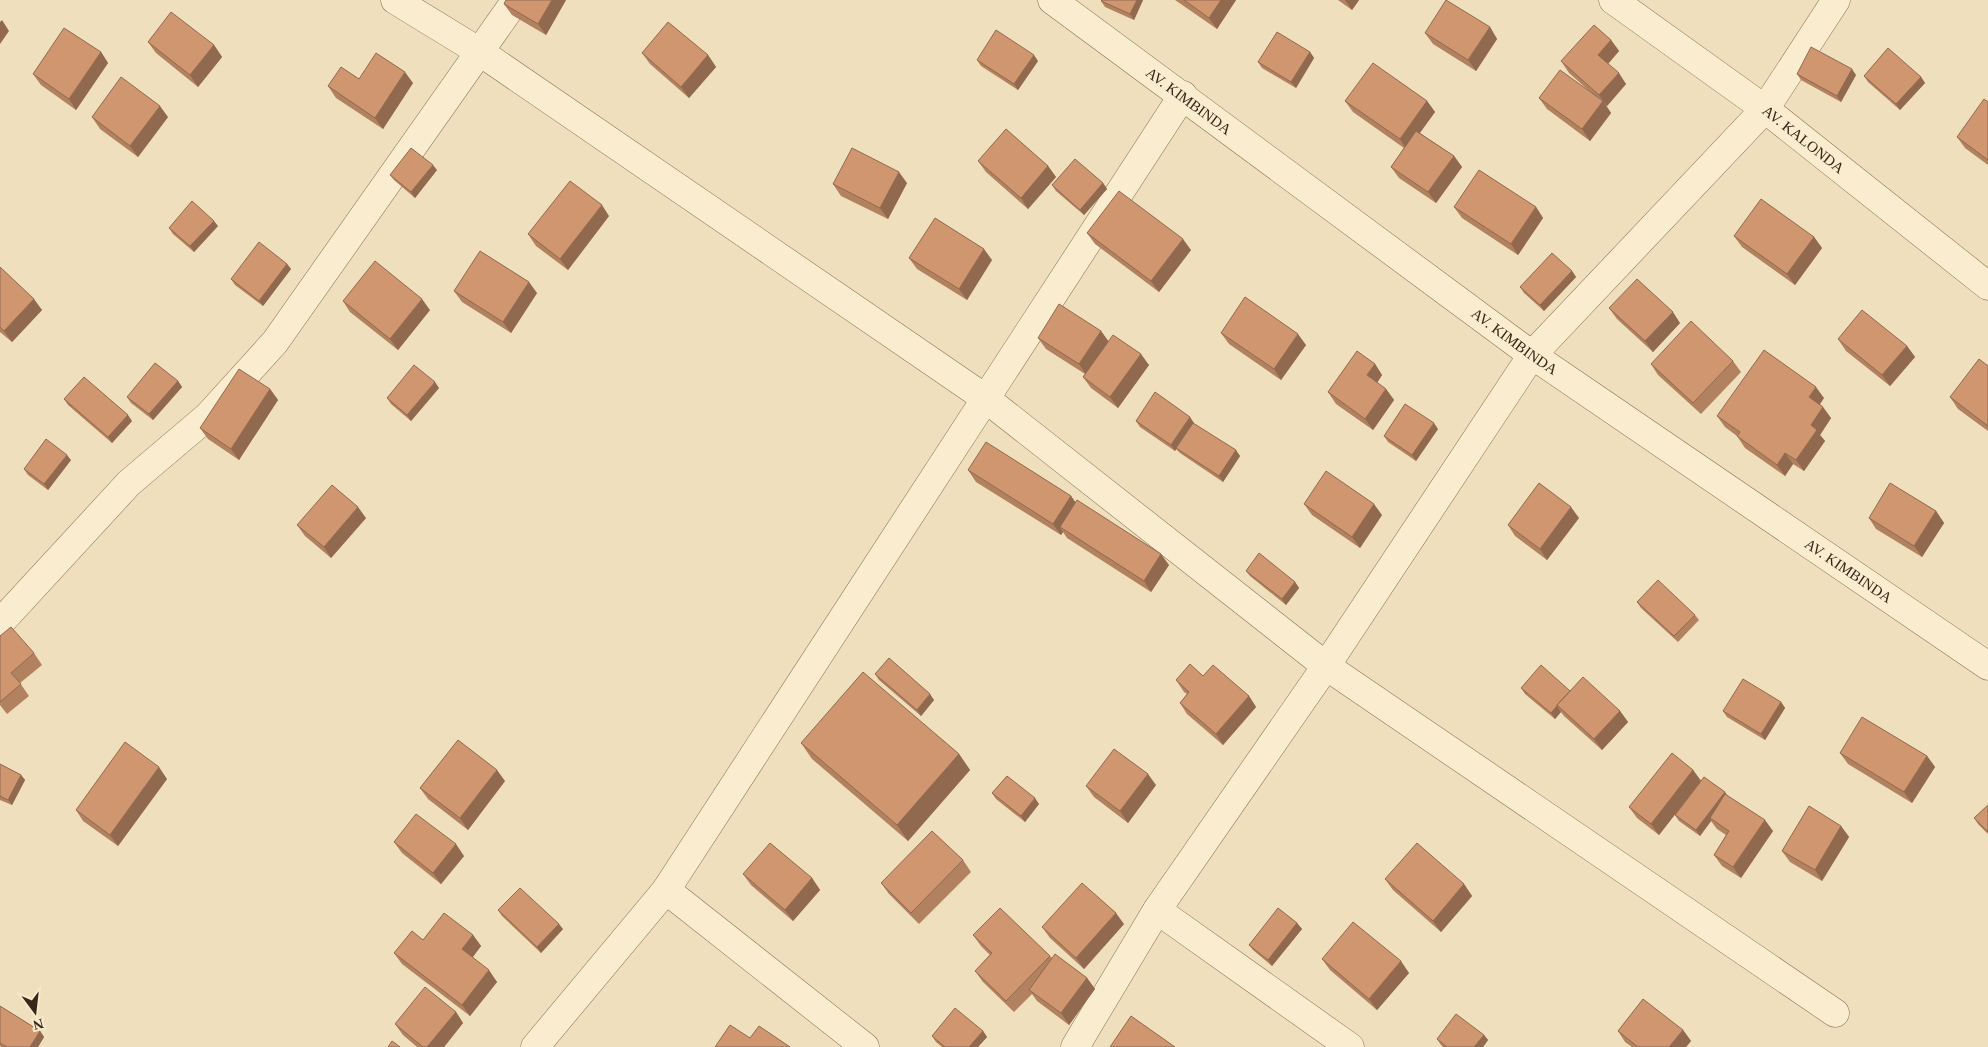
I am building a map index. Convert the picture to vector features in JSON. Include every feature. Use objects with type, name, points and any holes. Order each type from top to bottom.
[{"type":"street","points":[[395,0],[480,52],[985,398],[1326,666],[1835,1013]]},
{"type":"street","points":[[0,622],[129,483],[208,416],[275,342],[516,0]]},
{"type":"street","name":"AV. KIMBINDA","points":[[1052,0],[1183,95],[1532,355],[1988,666]]},
{"type":"street","name":"AV. KALONDA","points":[[1613,0],[1765,109],[1988,286]]},
{"type":"street","points":[[1075,1047],[1157,910],[1326,666],[1532,355],[1765,109],[1836,0]]},
{"type":"street","points":[[535,1047],[666,890],[1183,95]]},
{"type":"street","points":[[666,890],[865,1047]]},
{"type":"street","points":[[1157,910],[1350,1047]]},
{"type":"building","points":[[506,0],[552,0],[538,24],[504,4]]},
{"type":"building","points":[[1102,0],[1137,0],[1130,14]]},
{"type":"building","points":[[1184,0],[1221,0],[1209,18]]},
{"type":"building","points":[[1446,0],[1490,27],[1468,60],[1425,33]]},
{"type":"building","points":[[171,12],[214,45],[190,75],[148,42]]},
{"type":"building","points":[[668,22],[708,55],[681,87],[642,53]]},
{"type":"building","points":[[1594,25],[1611,40],[1598,55],[1619,73],[1599,95],[1561,61]]},
{"type":"building","points":[[64,28],[101,52],[69,99],[33,74]]},
{"type":"building","points":[[996,30],[1034,55],[1014,84],[977,60]]},
{"type":"building","points":[[1277,32],[1310,52],[1291,82],[1258,62]]},
{"type":"building","points":[[1811,47],[1852,69],[1837,96],[1797,74]]},
{"type":"building","points":[[1888,48],[1921,77],[1896,104],[1864,76]]},
{"type":"building","points":[[376,53],[405,72],[375,118],[328,86],[341,67],[359,79]]},
{"type":"building","points":[[1373,63],[1427,101],[1400,139],[1345,101]]},
{"type":"building","points":[[1560,70],[1603,101],[1582,129],[1539,98]]},
{"type":"building","points":[[121,77],[160,106],[130,146],[92,117]]},
{"type":"building","points":[[1984,99],[1988,102],[1988,160],[1957,137]]},
{"type":"building","points":[[1006,129],[1048,166],[1021,198],[978,161]]},
{"type":"building","points":[[1416,131],[1454,156],[1428,192],[1391,167]]},
{"type":"building","points":[[411,148],[433,165],[411,192],[390,175]]},
{"type":"building","points":[[852,148],[899,172],[880,208],[833,184]]},
{"type":"building","points":[[1075,159],[1103,183],[1080,210],[1052,185]]},
{"type":"building","points":[[1479,170],[1536,207],[1511,244],[1454,207]]},
{"type":"building","points":[[570,181],[602,205],[560,259],[528,234]]},
{"type":"building","points":[[1119,191],[1183,239],[1151,281],[1087,233]]},
{"type":"building","points":[[1761,199],[1814,237],[1787,274],[1734,236]]},
{"type":"building","points":[[192,201],[214,221],[190,246],[169,228]]},
{"type":"building","points":[[935,218],[984,249],[959,289],[909,258]]},
{"type":"building","points":[[259,242],[287,264],[259,301],[231,279]]},
{"type":"building","points":[[480,251],[529,282],[503,322],[454,291]]},
{"type":"building","points":[[1552,253],[1572,271],[1540,305],[1520,287]]},
{"type":"building","points":[[375,261],[422,299],[390,339],[343,301]]},
{"type":"building","points":[[0,267],[34,299],[4,331],[0,327]]},
{"type":"building","points":[[1637,279],[1673,312],[1645,341],[1609,308]]},
{"type":"building","points":[[1245,297],[1298,334],[1274,369],[1221,333]]},
{"type":"building","points":[[1059,304],[1101,331],[1079,364],[1038,338]]},
{"type":"building","points":[[1862,310],[1907,346],[1882,375],[1838,339]]},
{"type":"building","points":[[1691,321],[1733,361],[1693,403],[1651,364]]},
{"type":"building","points":[[1113,335],[1141,354],[1110,397],[1083,377]]},
{"type":"building","points":[[1764,350],[1816,387],[1809,397],[1823,407],[1811,425],[1817,430],[1796,460],[1785,453],[1777,465],[1737,436],[1740,432],[1717,416]]},
{"type":"building","points":[[1357,351],[1375,364],[1367,375],[1386,389],[1365,419],[1328,392]]},
{"type":"building","points":[[1979,359],[1988,366],[1988,426],[1950,397]]},
{"type":"building","points":[[155,363],[178,381],[149,414],[127,397]]},
{"type":"building","points":[[414,365],[435,382],[407,415],[387,398]]},
{"type":"building","points":[[239,369],[270,389],[231,449],[200,428]]},
{"type":"building","points":[[84,377],[128,415],[108,437],[64,399]]},
{"type":"building","points":[[1155,392],[1190,417],[1171,445],[1136,421]]},
{"type":"building","points":[[1405,404],[1434,423],[1412,455],[1384,436]]},
{"type":"building","points":[[1193,423],[1236,450],[1219,476],[1176,448]]},
{"type":"building","points":[[46,439],[67,455],[44,484],[24,469]]},
{"type":"building","points":[[986,442],[1071,496],[1053,524],[968,470]]},
{"type":"building","points":[[1326,471],[1374,504],[1352,537],[1304,504]]},
{"type":"building","points":[[1539,483],[1571,507],[1540,549],[1508,525]]},
{"type":"building","points":[[1890,483],[1936,511],[1914,546],[1869,518]]},
{"type":"building","points":[[332,485],[358,507],[324,547],[297,525]]},
{"type":"building","points":[[1077,500],[1161,554],[1144,581],[1060,527]]},
{"type":"building","points":[[1259,553],[1295,582],[1282,599],[1246,571]]},
{"type":"building","points":[[1658,580],[1695,615],[1674,636],[1637,602]]},
{"type":"building","points":[[11,627],[34,653],[11,673],[21,684],[0,702],[0,636]]},
{"type":"building","points":[[889,658],[930,694],[917,710],[875,674]]},
{"type":"building","points":[[1190,664],[1203,676],[1213,665],[1249,696],[1216,734],[1180,703],[1189,692],[1176,680]]},
{"type":"building","points":[[1541,665],[1570,691],[1551,713],[1521,688]]},
{"type":"building","points":[[863,672],[959,754],[897,825],[801,743]]},
{"type":"building","points":[[1583,677],[1620,711],[1594,739],[1557,705]]},
{"type":"building","points":[[1743,679],[1781,702],[1761,734],[1723,711]]},
{"type":"building","points":[[1862,717],[1927,756],[1904,792],[1840,753]]},
{"type":"building","points":[[458,740],[497,770],[460,818],[420,788]]},
{"type":"building","points":[[125,742],[159,767],[110,835],[76,810]]},
{"type":"building","points":[[1114,749],[1148,774],[1120,811],[1086,786]]},
{"type":"building","points":[[1672,753],[1693,770],[1651,824],[1629,807]]},
{"type":"building","points":[[0,764],[21,775],[8,800],[0,796]]},
{"type":"building","points":[[1007,776],[1035,798],[1021,816],[992,793]]},
{"type":"building","points":[[1704,777],[1725,792],[1696,830],[1675,815]]},
{"type":"building","points":[[1725,794],[1765,820],[1733,867],[1714,855],[1729,831],[1710,818]]},
{"type":"building","points":[[1988,805],[1988,832],[1974,818]]},
{"type":"building","points":[[1809,806],[1841,826],[1815,870],[1782,851]]},
{"type":"building","points":[[416,814],[456,844],[433,873],[394,842]]},
{"type":"building","points":[[932,831],[963,860],[911,913],[881,883]]},
{"type":"building","points":[[770,843],[812,878],[785,910],[743,874]]},
{"type":"building","points":[[1417,843],[1464,884],[1433,921],[1385,879]]},
{"type":"building","points":[[1082,883],[1116,913],[1076,958],[1042,927]]},
{"type":"building","points":[[520,888],[559,924],[537,947],[498,910]]},
{"type":"building","points":[[1000,908],[1050,956],[1006,1001],[975,971],[992,953],[973,935]]},
{"type":"building","points":[[1278,908],[1297,923],[1268,960],[1249,945]]},
{"type":"building","points":[[444,913],[473,935],[462,949],[489,970],[462,1005],[394,953],[412,931],[423,940]]},
{"type":"building","points":[[1353,922],[1401,961],[1369,999],[1322,959]]},
{"type":"building","points":[[1055,954],[1087,978],[1061,1013],[1029,990]]},
{"type":"building","points":[[425,987],[456,1012],[427,1047],[423,1047],[395,1024]]},
{"type":"building","points":[[1643,999],[1683,1030],[1669,1047],[1638,1047],[1618,1031]]},
{"type":"building","points":[[0,1006],[40,1031],[30,1047],[7,1047],[0,1043]]},
{"type":"building","points":[[955,1008],[983,1031],[969,1047],[945,1047],[932,1036]]},
{"type":"building","points":[[1456,1014],[1484,1035],[1474,1047],[1447,1047],[1437,1039]]},
{"type":"building","points":[[1131,1016],[1175,1047],[1110,1047]]},
{"type":"building","points":[[730,1025],[750,1038],[759,1026],[790,1047],[715,1047]]},
{"type":"building","points":[[392,1041],[400,1047],[388,1047]]}]
